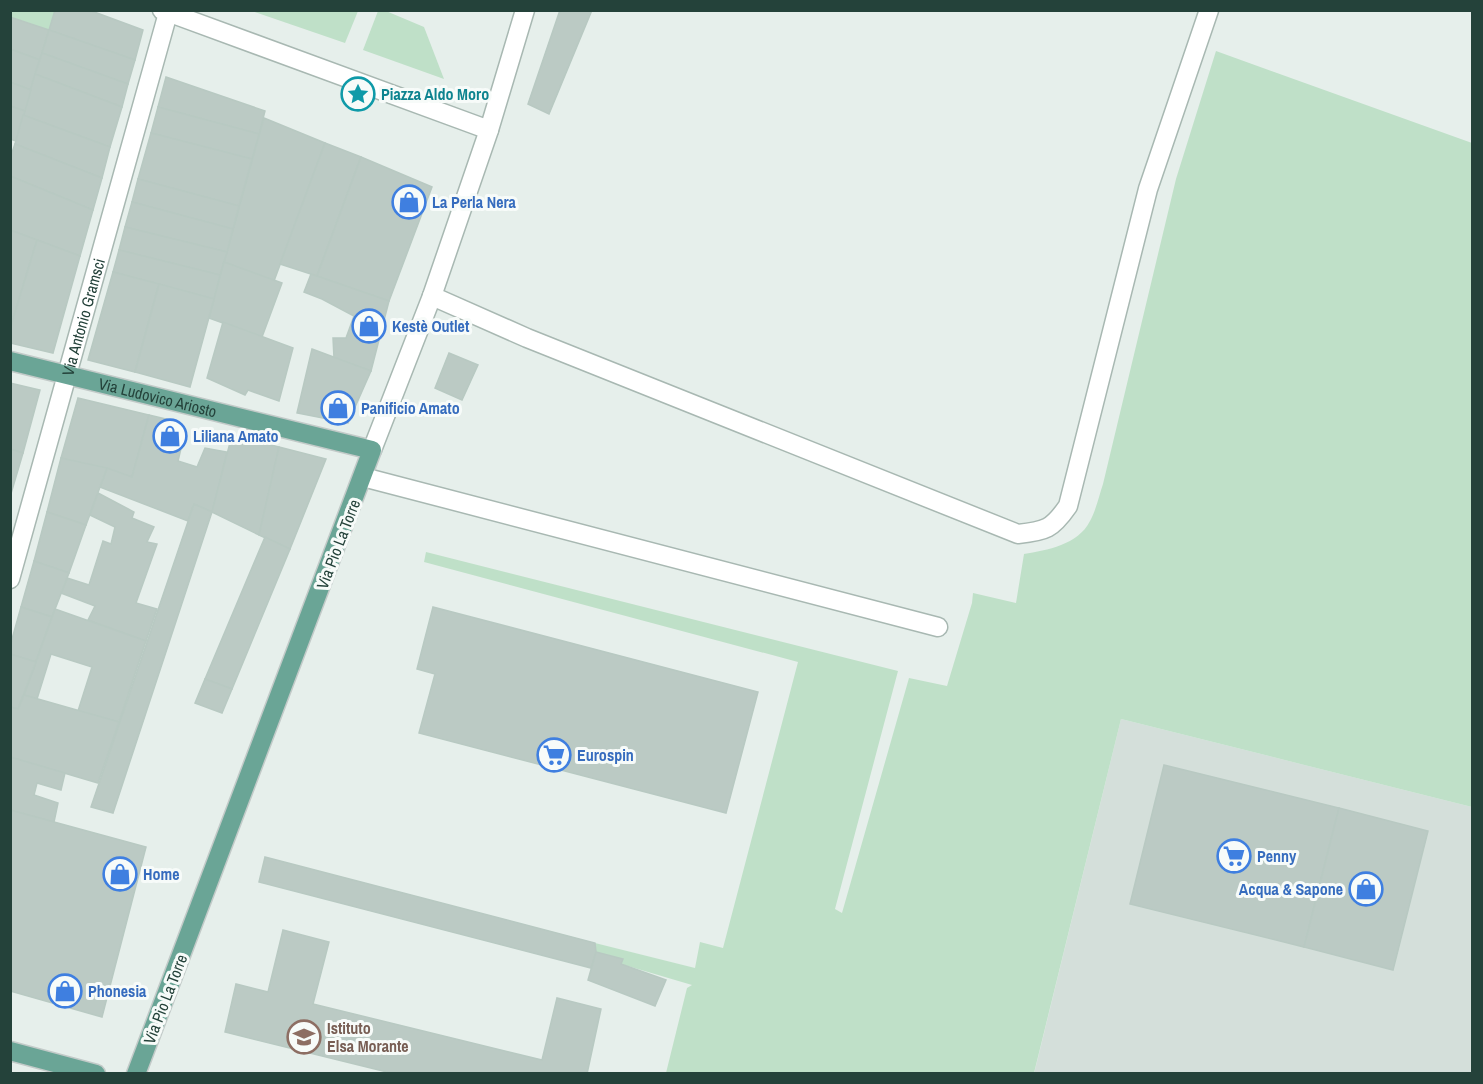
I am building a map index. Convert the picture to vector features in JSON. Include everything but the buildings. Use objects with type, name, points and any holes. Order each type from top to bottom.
[{"type":"main road","name":"Via Ludovico Ariosto","points":[[10,361],[372,450]]},
{"type":"main road","name":"Via Pio La Torre","points":[[136,1074],[372,450]]},
{"type":"main road","points":[[10,1051],[96,1074]]},
{"type":"street","name":"Via Pio La Torre","points":[[372,450],[432,296],[489,130],[525,10]]},
{"type":"street","points":[[432,296],[527,338],[1018,534],[1037,532],[1055,524],[1068,506],[1148,189],[1209,10]]},
{"type":"street","points":[[165,11],[489,130]]},
{"type":"street","name":"Via Antonio Gramsci","points":[[10,579],[155,56],[165,11]]},
{"type":"street","points":[[363,477],[938,627]]},
{"type":"shaded area","points":[[1121,719],[1472,807],[1472,1073],[1034,1074]]},
{"type":"green space","points":[[358,10],[345,43],[252,11]]},
{"type":"green space","points":[[11,11],[55,11],[49,30],[11,17]]},
{"type":"green space","points":[[378,11],[386,11],[424,27],[444,79],[363,50]]},
{"type":"green space","points":[[1216,51],[1472,143],[1472,807],[1121,719],[1034,1073],[666,1073],[687,988],[692,985],[621,964],[622,959],[596,952],[595,943],[695,968],[700,942],[723,948],[798,662],[424,562],[426,552],[898,671],[835,909],[842,913],[909,678],[947,686],[973,593],[1016,603],[1024,554],[1061,545],[1078,536],[1085,529],[1096,508],[1176,179]]},
{"type":"place","name":"Piazza Aldo Moro","points":[[358,94]]},
{"type":"place","name":"La Perla Nera","points":[[409,202]]},
{"type":"place","name":"Kestè Outlet","points":[[369,326]]},
{"type":"place","name":"Panificio Amato","points":[[338,408]]},
{"type":"place","name":"Liliana Amato","points":[[170,436]]},
{"type":"place","name":"Eurospin","points":[[554,755]]},
{"type":"place","name":"Penny","points":[[1234,856]]},
{"type":"place","name":"Home","points":[[120,874]]},
{"type":"place","name":"Acqua & Sapone","points":[[1366,889]]},
{"type":"place","name":"Phonesia","points":[[65,991]]},
{"type":"place","name":"Istituto Elsa Morante","points":[[304,1037]]}]
